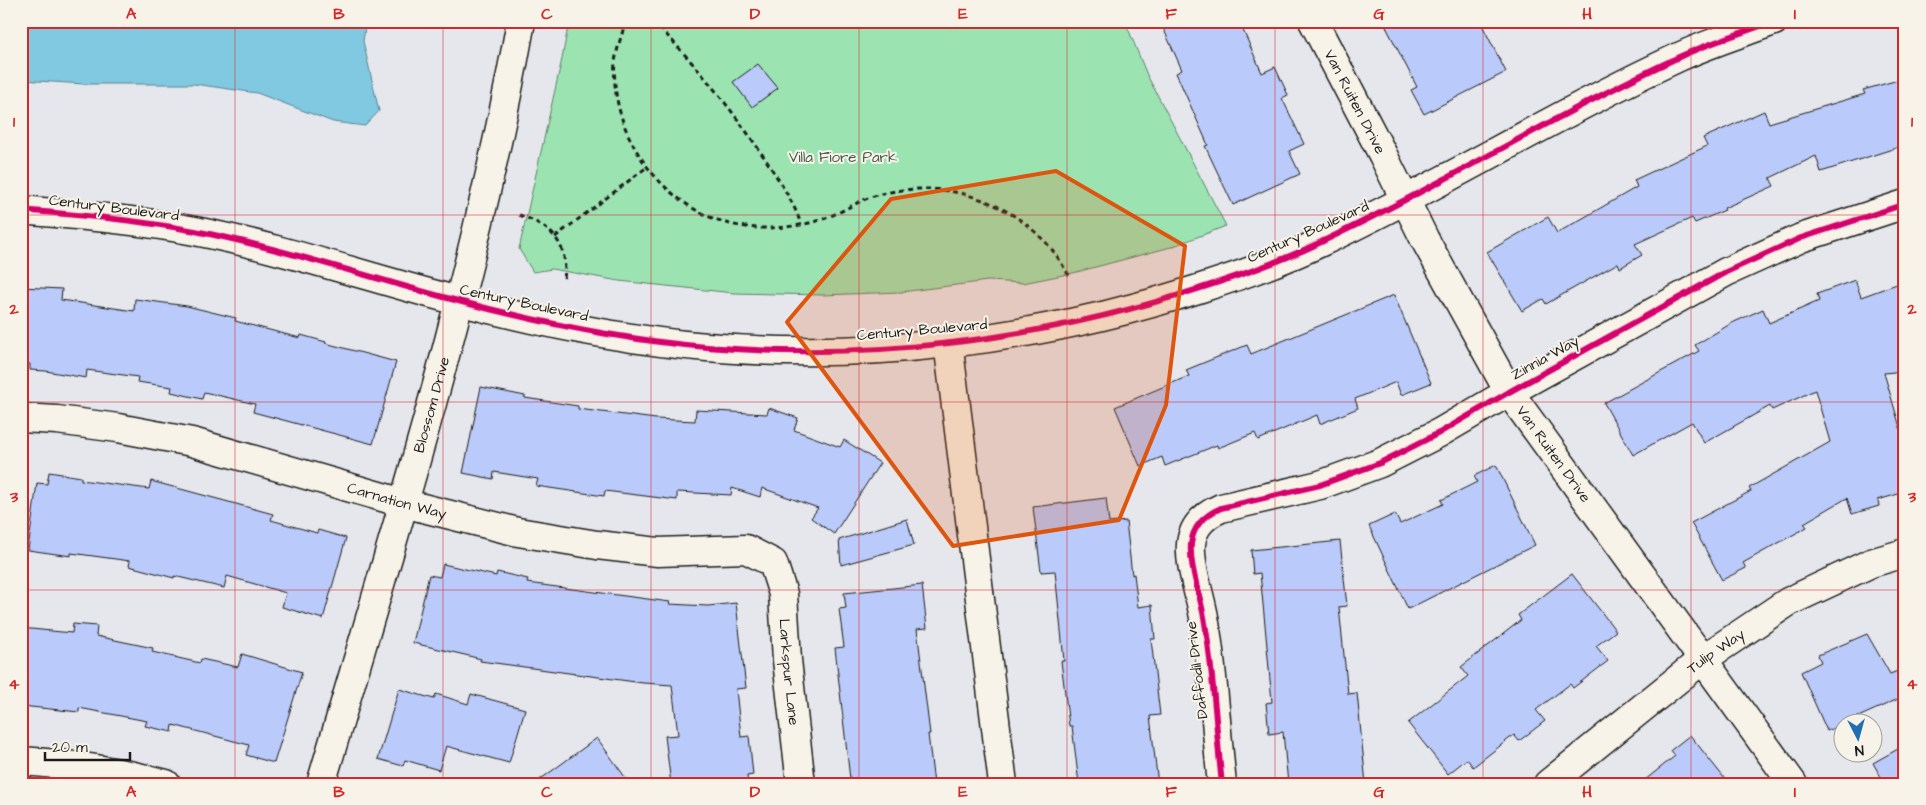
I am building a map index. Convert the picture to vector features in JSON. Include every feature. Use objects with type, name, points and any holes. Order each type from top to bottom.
[{"type":"street","name":"Blossom Drive","points":[[321,784],[403,503],[458,302],[486,187],[521,21]]},
{"type":"street","name":"Van Ruiten Drive","points":[[1313,21],[1425,240],[1509,392],[1793,784]]},
{"type":"street","name":"Century Boulevard","points":[[21,210],[96,216],[192,231],[318,261],[458,302],[528,319],[619,336],[707,347],[798,350],[873,348],[948,342],[1020,333],[1118,312],[1246,274],[1315,245],[1405,201],[1564,114],[1684,54],[1774,21]]},
{"type":"street","name":"Zinnia Way","points":[[1197,525],[1207,514],[1221,508],[1320,485],[1380,463],[1439,433],[1509,392],[1726,272],[1801,238],[1905,204]]},
{"type":"street","points":[[948,342],[1003,784]]},
{"type":"street","name":"Carnation Way","points":[[21,418],[57,420],[118,428],[192,442],[403,503],[518,532],[597,545],[658,552],[746,549],[773,563]]},
{"type":"street","name":"Daffodil Drive","points":[[1197,525],[1191,544],[1192,560],[1205,624],[1222,784]]},
{"type":"street","name":"Tulip Way","points":[[1548,784],[1703,660],[1788,602],[1871,563],[1905,553]]},
{"type":"street","name":"Larkspur Lane","points":[[773,563],[783,594],[787,660],[802,784]]},
{"type":"street","points":[[21,760],[135,775],[166,784]]},
{"type":"path","points":[[626,21],[615,62],[616,88],[624,126],[647,167],[675,196],[696,210],[744,227],[780,228],[801,225],[835,214],[862,200],[877,195],[921,188],[941,189],[986,201],[1017,218],[1049,246],[1070,277]]},
{"type":"path","points":[[653,21],[694,65],[757,146],[782,186],[801,225]]},
{"type":"path","points":[[555,237],[647,167]]},
{"type":"path","points":[[519,215],[544,225],[555,237],[563,249],[565,258],[564,278]]},
{"type":"highlighted area","points":[[1056,171],[1185,246],[1166,405],[1119,520],[953,546],[787,322],[891,199]]},
{"type":"green space","name":"Villa Fiore Park","points":[[569,21],[1125,21],[1147,75],[1226,226],[1171,247],[1073,273],[1023,283],[988,281],[901,292],[823,295],[734,293],[619,281],[552,269],[533,272],[519,249]]},
{"type":"water","points":[[21,21],[366,21],[363,41],[379,111],[365,126],[333,122],[257,93],[194,84],[84,84],[21,80]]},
{"type":"building","points":[[1160,21],[1239,21],[1262,73],[1275,67],[1288,95],[1282,98],[1304,144],[1289,151],[1300,174],[1233,205],[1205,146],[1208,145],[1176,73],[1182,70]]},
{"type":"building","points":[[1383,21],[1480,21],[1506,72],[1424,114],[1411,90],[1417,87]]},
{"type":"building","points":[[758,64],[778,88],[752,107],[733,82]]},
{"type":"building","points":[[1905,78],[1905,145],[1821,172],[1816,156],[1770,178],[1774,186],[1724,208],[1725,210],[1695,223],[1692,218],[1635,244],[1642,255],[1620,268],[1618,263],[1546,304],[1543,299],[1522,311],[1487,252],[1548,217],[1557,233],[1637,187],[1634,180],[1707,146],[1703,138],[1764,111],[1769,123],[1865,94],[1863,90]]},
{"type":"building","points":[[1855,280],[1861,297],[1905,281],[1905,371],[1884,373],[1905,444],[1905,492],[1878,500],[1879,506],[1852,514],[1847,498],[1804,523],[1807,527],[1743,563],[1746,568],[1722,580],[1691,523],[1751,491],[1749,488],[1830,442],[1815,390],[1772,410],[1770,406],[1704,443],[1692,422],[1633,455],[1604,403],[1699,351],[1695,345],[1732,323],[1763,309],[1769,323],[1819,301],[1817,294]]},
{"type":"building","points":[[21,287],[62,289],[61,300],[134,311],[135,299],[187,306],[236,318],[235,321],[300,338],[301,335],[396,362],[373,444],[253,412],[255,404],[204,392],[202,399],[171,392],[172,387],[137,382],[138,377],[87,370],[86,378],[30,370],[30,364],[21,363]]},
{"type":"building","points":[[1394,295],[1431,383],[1401,395],[1396,382],[1355,399],[1358,408],[1320,424],[1317,415],[1258,440],[1255,433],[1218,448],[1217,445],[1165,466],[1162,457],[1140,466],[1115,407],[1189,376],[1186,370],[1247,345],[1251,354]]},
{"type":"building","points":[[481,387],[525,396],[525,398],[578,406],[578,409],[656,419],[695,421],[696,410],[767,414],[769,408],[798,418],[794,430],[840,447],[844,440],[880,463],[834,534],[811,518],[818,508],[762,488],[760,497],[732,488],[731,495],[677,492],[677,500],[605,491],[604,496],[536,486],[538,479],[494,472],[493,479],[463,473]]},
{"type":"building","points":[[1496,465],[1535,545],[1408,609],[1369,526],[1395,514],[1400,524],[1443,504],[1441,500],[1477,482],[1474,476]]},
{"type":"building","points":[[49,472],[81,477],[81,480],[149,489],[151,481],[273,514],[271,520],[317,533],[318,530],[346,538],[323,619],[282,607],[286,593],[227,576],[224,588],[174,576],[174,578],[129,566],[130,561],[71,553],[71,556],[28,550],[37,483],[47,484]]},
{"type":"building","points":[[1106,498],[1109,523],[1126,521],[1132,575],[1134,574],[1138,607],[1152,605],[1155,639],[1151,639],[1160,715],[1150,716],[1158,784],[1079,784],[1061,661],[1064,661],[1055,571],[1041,572],[1033,507]]},
{"type":"building","points":[[907,519],[914,545],[841,565],[839,540]]},
{"type":"building","points":[[1340,541],[1347,606],[1339,607],[1348,694],[1357,693],[1366,784],[1288,784],[1283,732],[1269,734],[1266,703],[1272,702],[1260,573],[1253,574],[1251,550]]},
{"type":"building","points":[[443,564],[496,576],[497,572],[528,579],[527,583],[670,602],[669,604],[708,606],[736,603],[746,688],[736,689],[741,737],[749,736],[753,775],[747,776],[748,784],[671,784],[665,736],[678,735],[672,685],[643,683],[480,661],[481,659],[413,643],[429,575],[440,577]]},
{"type":"building","points":[[1572,574],[1616,631],[1596,646],[1608,661],[1573,688],[1570,684],[1536,710],[1545,721],[1519,741],[1514,735],[1473,767],[1467,759],[1448,774],[1408,723],[1468,676],[1461,667],[1521,620],[1518,615]]},
{"type":"building","points":[[922,585],[927,628],[917,629],[934,784],[857,784],[856,778],[850,779],[835,648],[844,647],[839,609],[846,608],[844,593]]},
{"type":"building","points":[[73,624],[97,626],[96,636],[153,648],[152,652],[200,663],[201,659],[238,667],[242,654],[302,672],[274,763],[246,755],[249,745],[173,725],[172,732],[145,726],[147,721],[79,708],[79,712],[21,706],[21,628],[72,633]]},
{"type":"building","points":[[1867,634],[1890,674],[1905,668],[1905,696],[1869,712],[1834,712],[1834,728],[1827,731],[1801,672],[1821,662],[1818,655]]},
{"type":"building","points":[[399,689],[434,699],[436,694],[468,704],[471,694],[525,709],[509,763],[446,746],[439,770],[405,760],[403,766],[378,759]]},
{"type":"building","points":[[1690,735],[1729,784],[1640,784],[1675,756],[1671,750]]},
{"type":"building","points":[[597,738],[630,784],[534,784]]},
{"type":"building","points":[[1905,745],[1905,784],[1885,784],[1873,763],[1884,762],[1884,757]]},
{"type":"cycle path","points":[[21,210],[130,221],[174,227],[229,238],[492,310],[583,330],[645,340],[769,351],[831,351],[955,342],[1078,322],[1139,307],[1244,274],[1304,250],[1364,221],[1633,79],[1690,52],[1774,21]]},
{"type":"cycle path","points":[[1222,784],[1208,643],[1191,553],[1194,531],[1205,517],[1221,508],[1320,485],[1380,463],[1439,433],[1509,392],[1726,272],[1801,238],[1905,204]]}]
